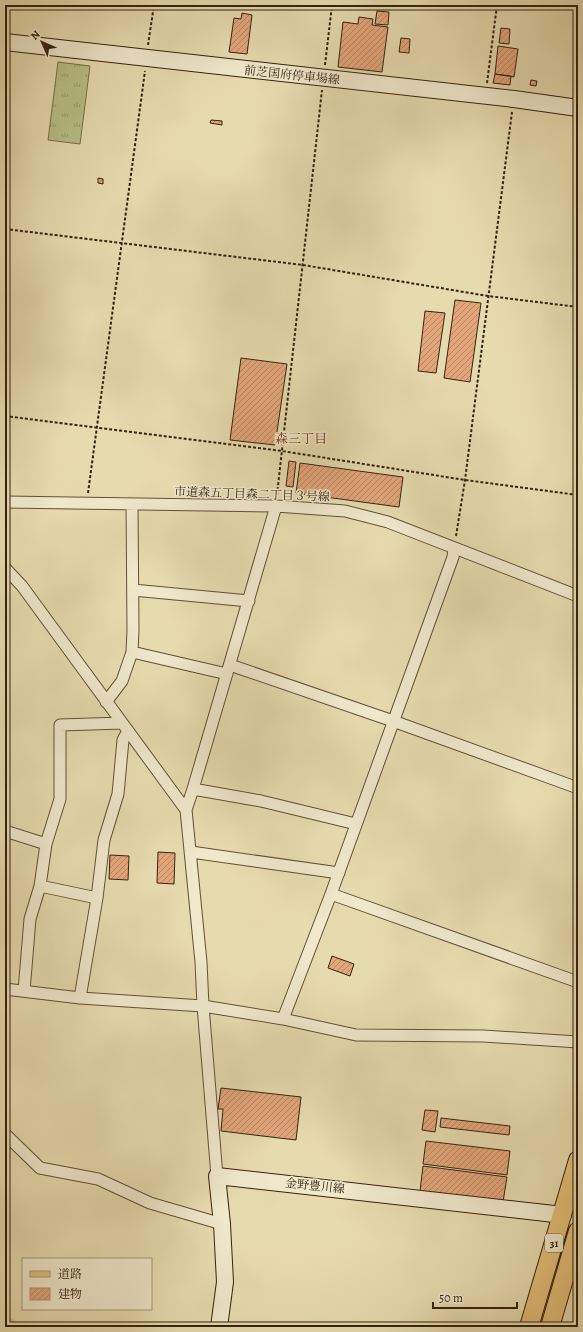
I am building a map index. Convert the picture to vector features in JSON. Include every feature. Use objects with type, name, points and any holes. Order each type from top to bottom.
[{"type":"main road","name":"前芝国府停車場線","points":[[5,42],[514,99],[578,108]]},
{"type":"main road","name":"31","points":[[529,1327],[578,1160]]},
{"type":"main road","name":"金野豊川線","points":[[217,1176],[563,1215]]},
{"type":"main road","points":[[217,1176],[222,1224],[225,1282],[219,1327]]},
{"type":"main road","name":"31","points":[[550,1327],[578,1230]]},
{"type":"street","name":"市道森五丁目森二丁目３号線","points":[[5,502],[324,508],[362,515],[388,522],[578,596]]},
{"type":"street","points":[[106,702],[122,681],[132,652],[132,504]]},
{"type":"street","points":[[217,1176],[203,1006],[201,962],[186,810],[194,789],[276,506]]},
{"type":"street","points":[[283,1019],[339,873],[453,557],[454,548]]},
{"type":"street","points":[[5,568],[22,586],[186,810]]},
{"type":"street","points":[[133,590],[249,601]]},
{"type":"street","points":[[132,652],[228,669],[393,721],[578,788]]},
{"type":"street","points":[[24,991],[30,919],[40,886],[46,844],[60,799],[60,725],[125,727]]},
{"type":"street","points":[[80,998],[104,840],[118,794],[122,740],[125,727]]},
{"type":"street","points":[[194,789],[261,801],[356,824]]},
{"type":"street","points":[[5,831],[46,844]]},
{"type":"street","points":[[190,852],[339,873]]},
{"type":"street","points":[[40,886],[96,898]]},
{"type":"street","points":[[331,894],[578,982]]},
{"type":"street","points":[[5,989],[80,998],[203,1006],[283,1019],[356,1035],[483,1036],[578,1042]]},
{"type":"street","points":[[5,1134],[40,1168],[98,1179],[150,1203],[222,1224]]},
{"type":"street","points":[[5,1322],[6,1327]]},
{"type":"path","points":[[86,504],[154,5]]},
{"type":"path","points":[[276,506],[332,5]]},
{"type":"path","points":[[485,96],[497,5]]},
{"type":"path","points":[[454,548],[465,480],[514,99]]},
{"type":"path","points":[[5,228],[302,265],[488,296],[578,307]]},
{"type":"path","points":[[5,416],[282,451],[465,480],[578,495]]},
{"type":"green space","points":[[58,62],[90,66],[80,144],[48,140]]},
{"type":"building","points":[[377,11],[389,12],[388,25],[375,24]]},
{"type":"building","points":[[242,13],[252,15],[247,54],[229,52],[234,18],[241,19]]},
{"type":"building","points":[[359,17],[373,19],[372,25],[388,27],[382,72],[338,67],[343,22],[358,24]]},
{"type":"building","points":[[501,28],[510,29],[509,44],[499,43]]},
{"type":"building","points":[[401,38],[410,39],[409,53],[399,52]]},
{"type":"building","points":[[498,46],[518,49],[514,77],[495,74]]},
{"type":"building","points":[[495,74],[511,76],[510,85],[493,83]]},
{"type":"building","points":[[531,80],[537,81],[536,86],[530,85]]},
{"type":"building","points":[[211,120],[222,121],[222,125],[210,123]]},
{"type":"building","points":[[98,178],[103,179],[103,184],[98,183]]},
{"type":"building","points":[[455,300],[481,303],[470,382],[444,378]]},
{"type":"building","points":[[425,311],[445,313],[436,373],[418,371]]},
{"type":"building","points":[[241,358],[287,364],[275,445],[230,440]]},
{"type":"building","points":[[289,461],[296,462],[293,487],[286,486]]},
{"type":"building","points":[[300,463],[403,477],[399,507],[296,493]]},
{"type":"building","points":[[158,852],[175,853],[174,884],[157,883]]},
{"type":"building","points":[[110,855],[129,856],[128,880],[109,879]]},
{"type":"building","points":[[332,956],[354,964],[350,976],[328,968]]},
{"type":"building","points":[[221,1088],[301,1097],[296,1140],[221,1131],[223,1109],[218,1109]]},
{"type":"building","points":[[425,1110],[438,1111],[435,1132],[422,1130]]},
{"type":"building","points":[[441,1118],[510,1126],[509,1135],[440,1127]]},
{"type":"building","points":[[426,1141],[510,1151],[507,1175],[423,1164]]},
{"type":"building","points":[[423,1166],[507,1177],[503,1202],[420,1191]]},
{"type":"district","name":"森三丁目","points":[[301,438]]}]
